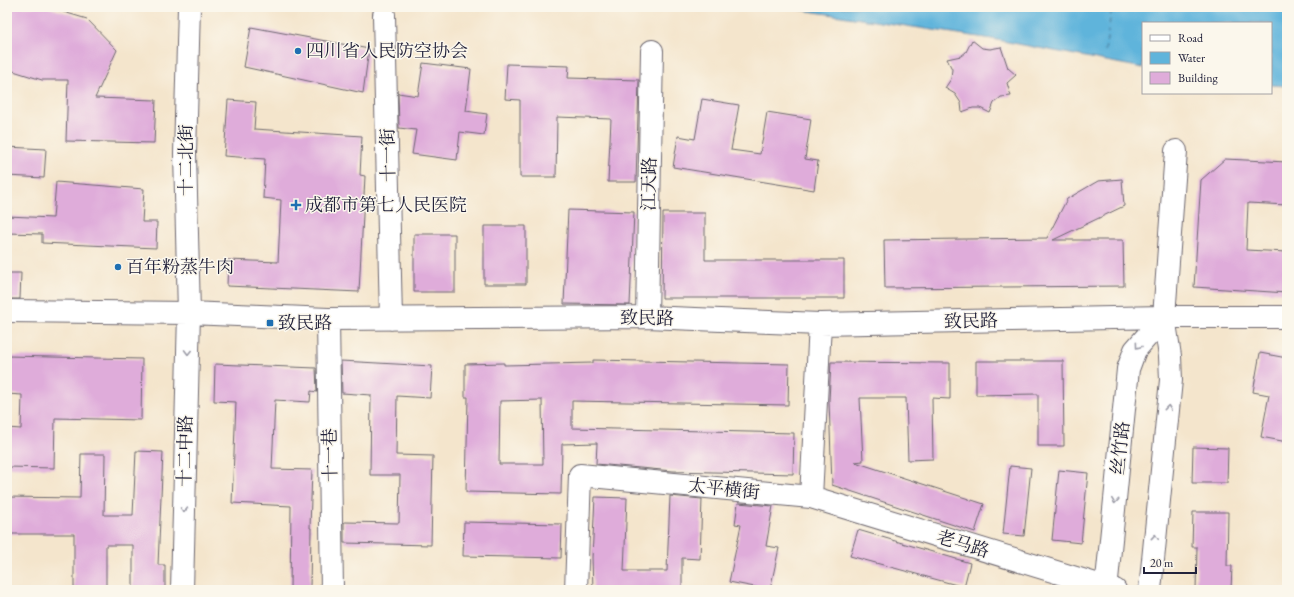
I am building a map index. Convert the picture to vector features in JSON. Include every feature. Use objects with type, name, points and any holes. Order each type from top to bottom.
[{"type":"street","name":"十二北街","points":[[188,313],[185,154],[189,7]]},
{"type":"street","name":"十一街","points":[[384,15],[391,319]]},
{"type":"street","name":"江天路","points":[[647,317],[652,51]]},
{"type":"street","points":[[1150,590],[1171,380],[1170,356],[1164,317],[1176,151]]},
{"type":"street","name":"致民路","points":[[7,311],[188,313],[328,319],[647,317],[820,324],[1164,317],[1287,317]]},
{"type":"street","name":"十二中路","points":[[182,590],[188,313]]},
{"type":"street","name":"丝竹路","points":[[1109,589],[1128,369],[1135,350],[1164,317]]},
{"type":"street","name":"十一巷","points":[[328,319],[332,590]]},
{"type":"street","points":[[810,497],[820,324]]},
{"type":"street","name":"太平横街","points":[[576,590],[580,475],[810,497]]},
{"type":"street","name":"老马路","points":[[810,497],[1109,589]]},
{"type":"water","points":[[782,7],[1287,7],[1287,86],[1272,85],[1272,22],[1142,22],[1142,68],[992,39]]},
{"type":"building","points":[[7,7],[47,7],[87,19],[117,50],[95,98],[156,100],[154,143],[66,141],[68,80],[42,80],[7,69]]},
{"type":"building","points":[[251,27],[369,49],[363,93],[244,67]]},
{"type":"building","points":[[972,40],[982,48],[990,49],[1001,47],[1008,68],[1016,75],[1007,83],[1011,96],[1001,97],[994,103],[990,113],[980,108],[973,108],[962,112],[961,103],[955,94],[945,88],[951,79],[952,69],[947,59],[961,56],[966,52]]},
{"type":"building","points":[[423,63],[471,69],[466,111],[487,114],[484,135],[460,132],[457,160],[412,154],[416,130],[399,128],[398,93],[418,96]]},
{"type":"building","points":[[507,64],[569,66],[568,78],[639,80],[636,182],[608,182],[611,119],[557,117],[556,177],[520,177],[520,100],[505,99]]},
{"type":"building","points":[[702,99],[739,105],[731,150],[760,154],[767,112],[811,119],[805,159],[818,161],[814,190],[673,167],[678,136],[695,139]]},
{"type":"building","points":[[228,100],[256,102],[254,129],[362,136],[360,175],[365,176],[359,292],[227,286],[228,260],[278,262],[281,200],[263,198],[265,159],[224,156]]},
{"type":"building","points":[[7,147],[46,149],[44,178],[7,176]]},
{"type":"building","points":[[1225,159],[1287,162],[1287,205],[1248,203],[1246,250],[1287,252],[1287,293],[1194,287],[1201,180]]},
{"type":"building","points":[[1122,179],[1124,206],[1053,240],[1123,240],[1124,286],[885,288],[884,240],[1047,238],[1067,199],[1098,181]]},
{"type":"building","points":[[56,182],[144,189],[142,222],[157,222],[156,248],[42,243],[42,234],[7,233],[7,216],[53,218]]},
{"type":"building","points":[[568,210],[634,212],[630,305],[564,304]]},
{"type":"building","points":[[663,213],[705,213],[705,260],[844,260],[844,298],[662,298]]},
{"type":"building","points":[[484,226],[526,226],[526,284],[484,284]]},
{"type":"building","points":[[414,234],[455,234],[455,292],[414,292]]},
{"type":"building","points":[[7,273],[21,273],[20,299],[7,299]]},
{"type":"building","points":[[1260,353],[1287,358],[1287,442],[1261,437],[1269,395],[1253,392]]},
{"type":"building","points":[[7,356],[142,359],[141,420],[55,418],[54,468],[7,467],[7,428],[21,429],[22,395],[7,394]]},
{"type":"building","points":[[593,360],[789,364],[788,405],[572,401],[572,428],[794,433],[793,474],[673,471],[596,464],[597,443],[562,444],[561,494],[466,492],[468,397],[465,397],[465,364],[504,363],[504,365],[593,363]],"holes":[[[542,400],[543,464],[499,464],[500,401]]]},
{"type":"building","points":[[341,361],[432,366],[430,398],[397,396],[396,455],[433,456],[431,545],[344,543],[344,522],[399,523],[400,475],[370,475],[371,395],[342,393]]},
{"type":"building","points":[[976,361],[1063,361],[1064,446],[1038,446],[1038,394],[976,395]]},
{"type":"building","points":[[831,362],[950,363],[950,399],[932,398],[933,459],[908,460],[906,398],[860,398],[863,461],[855,462],[984,504],[975,532],[832,485],[829,401]]},
{"type":"building","points":[[215,364],[316,368],[317,392],[311,391],[310,402],[275,400],[272,469],[312,470],[310,590],[290,590],[291,506],[232,503],[236,402],[214,401]]},
{"type":"building","points":[[1193,447],[1228,448],[1227,483],[1192,483]]},
{"type":"building","points":[[136,451],[163,452],[158,565],[165,565],[165,590],[133,590],[133,545],[106,545],[106,590],[74,590],[74,534],[7,534],[7,497],[80,498],[81,454],[105,454],[104,515],[133,515]]},
{"type":"building","points":[[1010,466],[1031,468],[1024,536],[1003,534]]},
{"type":"building","points":[[1059,470],[1088,473],[1081,543],[1052,540]]},
{"type":"building","points":[[670,496],[702,499],[700,559],[682,558],[682,590],[593,590],[592,558],[595,497],[627,498],[624,571],[667,571]]},
{"type":"building","points":[[738,503],[773,506],[766,546],[779,548],[770,590],[729,582],[741,525],[735,524]]},
{"type":"building","points":[[1193,512],[1228,512],[1227,566],[1232,566],[1231,590],[1196,590],[1197,547],[1192,547]]},
{"type":"building","points":[[464,522],[562,524],[561,558],[463,556]]},
{"type":"building","points":[[858,530],[970,563],[964,587],[850,556]]},
{"type":"ferry route","points":[[1105,51],[1112,7]]},
{"type":"place","name":"四川省人民防空协会","points":[[298,51]]},
{"type":"place","name":"成都市第七人民医院","points":[[296,205]]},
{"type":"place","name":"百年粉蒸牛肉","points":[[118,267]]},
{"type":"place","name":"致民路","points":[[270,323]]}]
